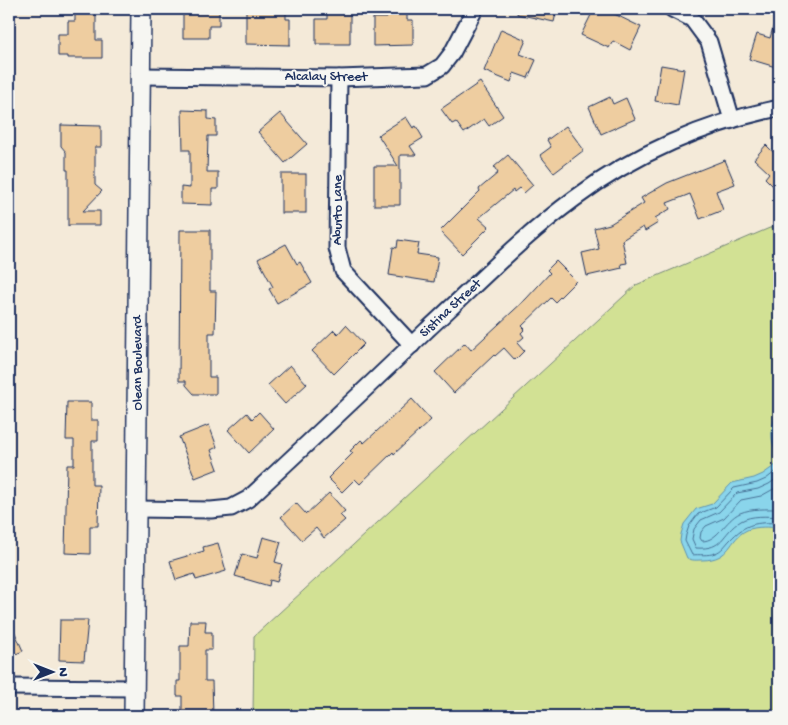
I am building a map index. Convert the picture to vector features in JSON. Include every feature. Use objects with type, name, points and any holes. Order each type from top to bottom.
[{"type":"street","name":"Olean Boulevard","points":[[134,716],[141,9]]},
{"type":"street","name":"Alcalay Street","points":[[140,76],[339,78],[427,75],[442,66],[452,53],[475,9]]},
{"type":"street","points":[[672,9],[692,19],[710,42],[732,120]]},
{"type":"street","name":"Aburto Lane","points":[[339,78],[337,248],[343,270],[412,345]]},
{"type":"street","name":"Sistina Street","points":[[137,509],[211,510],[231,508],[248,499],[520,243],[575,198],[644,155],[687,136],[732,120],[779,108]]},
{"type":"street","points":[[9,687],[134,688]]},
{"type":"green space","points":[[779,224],[779,716],[253,716],[254,636],[636,285]]},
{"type":"water","points":[[779,406],[779,452],[776,451],[772,434],[773,423]]},
{"type":"water","points":[[779,464],[779,528],[759,527],[747,530],[736,538],[719,557],[694,560],[687,558],[680,541],[681,534],[684,524],[696,509],[712,504],[732,483],[754,478]]},
{"type":"building","points":[[183,9],[219,9],[219,26],[209,26],[209,38],[183,38]]},
{"type":"building","points":[[246,9],[286,9],[286,19],[290,19],[290,45],[246,44]]},
{"type":"building","points":[[327,9],[350,9],[350,44],[316,44],[316,19],[327,19]]},
{"type":"building","points":[[518,9],[557,9],[554,22],[517,14]]},
{"type":"building","points":[[594,9],[604,9],[641,27],[630,50],[613,41],[609,48],[581,35]]},
{"type":"building","points":[[386,12],[407,12],[407,20],[413,20],[413,45],[373,46],[373,18],[387,18]]},
{"type":"building","points":[[75,14],[96,14],[96,40],[102,40],[102,58],[68,58],[68,56],[58,56],[58,34],[68,34],[68,21],[75,21]]},
{"type":"building","points":[[776,17],[779,17],[779,68],[749,59],[757,34],[770,38]]},
{"type":"building","points":[[501,29],[526,40],[520,54],[536,60],[528,78],[514,73],[511,82],[484,71]]},
{"type":"building","points":[[661,65],[684,69],[678,105],[655,101]]},
{"type":"building","points":[[480,82],[503,116],[489,126],[484,119],[464,133],[456,122],[452,124],[441,109]]},
{"type":"building","points":[[610,97],[613,104],[626,98],[635,119],[601,134],[589,107]]},
{"type":"building","points":[[182,110],[208,111],[208,119],[216,120],[216,136],[208,136],[207,172],[218,172],[218,189],[212,189],[212,205],[181,204],[181,187],[190,188],[190,150],[183,150]]},
{"type":"building","points":[[280,113],[307,144],[285,163],[258,132]]},
{"type":"building","points":[[406,117],[413,128],[416,126],[423,138],[410,146],[416,155],[400,155],[400,205],[374,205],[374,166],[398,166],[378,135]]},
{"type":"building","points":[[61,125],[101,126],[101,147],[95,147],[95,185],[102,191],[83,211],[100,211],[100,225],[69,225],[68,227],[68,170],[66,170],[66,152],[61,146]]},
{"type":"building","points":[[566,126],[584,150],[554,173],[540,155],[551,147],[547,140]]},
{"type":"building","points":[[766,145],[779,158],[779,192],[765,178],[769,173],[754,159]]},
{"type":"building","points":[[508,155],[533,185],[524,193],[519,188],[514,192],[513,190],[479,218],[489,227],[462,254],[440,231],[480,191],[479,189],[498,173],[494,167]]},
{"type":"building","points":[[725,160],[735,184],[716,191],[723,210],[700,219],[690,194],[667,203],[670,209],[655,218],[658,223],[645,231],[643,227],[622,240],[627,263],[621,264],[622,268],[587,276],[582,253],[599,249],[594,228],[610,224],[644,203],[641,198],[667,183]]},
{"type":"building","points":[[281,174],[306,174],[306,213],[281,213]]},
{"type":"building","points":[[180,230],[210,230],[210,291],[216,291],[215,333],[209,333],[209,377],[216,377],[216,394],[194,394],[186,385],[186,381],[179,381]]},
{"type":"building","points":[[398,240],[419,243],[417,254],[438,257],[434,282],[389,275],[393,247],[397,248]]},
{"type":"building","points":[[286,244],[297,264],[300,262],[312,283],[277,303],[269,289],[273,287],[258,259]]},
{"type":"building","points":[[556,261],[576,281],[555,302],[551,298],[522,326],[525,329],[521,333],[524,337],[517,343],[524,351],[515,360],[504,348],[454,393],[435,372],[465,343],[471,350],[526,299],[550,273],[547,270]]},
{"type":"building","points":[[346,325],[364,344],[334,374],[312,351],[334,330],[338,334]]},
{"type":"building","points":[[290,365],[307,384],[285,404],[268,385]]},
{"type":"building","points":[[412,399],[431,420],[394,454],[393,452],[360,484],[355,479],[342,492],[328,478],[353,453],[350,451],[361,440],[364,443]]},
{"type":"building","points":[[67,402],[91,402],[91,420],[98,420],[98,441],[92,441],[92,485],[99,485],[98,526],[90,526],[90,554],[65,553],[67,465],[74,465],[74,440],[66,440]]},
{"type":"building","points":[[259,412],[274,429],[249,453],[228,430],[247,413],[252,419]]},
{"type":"building","points":[[209,425],[217,447],[211,450],[218,469],[195,478],[179,437]]},
{"type":"building","points":[[329,493],[345,511],[340,515],[345,520],[324,538],[316,528],[302,540],[281,517],[296,503],[306,514]]},
{"type":"building","points":[[263,537],[281,542],[275,562],[282,564],[277,582],[270,580],[269,586],[235,576],[242,554],[257,558]]},
{"type":"building","points":[[218,543],[226,571],[196,580],[194,574],[176,580],[170,561],[204,551],[203,547]]},
{"type":"building","points":[[9,619],[23,651],[9,657]]},
{"type":"building","points":[[60,620],[88,620],[84,661],[59,660]]},
{"type":"building","points":[[190,621],[206,621],[205,632],[212,632],[212,650],[205,650],[205,681],[212,681],[213,716],[182,716],[182,696],[177,696],[177,681],[180,681],[180,646],[189,646]]}]
